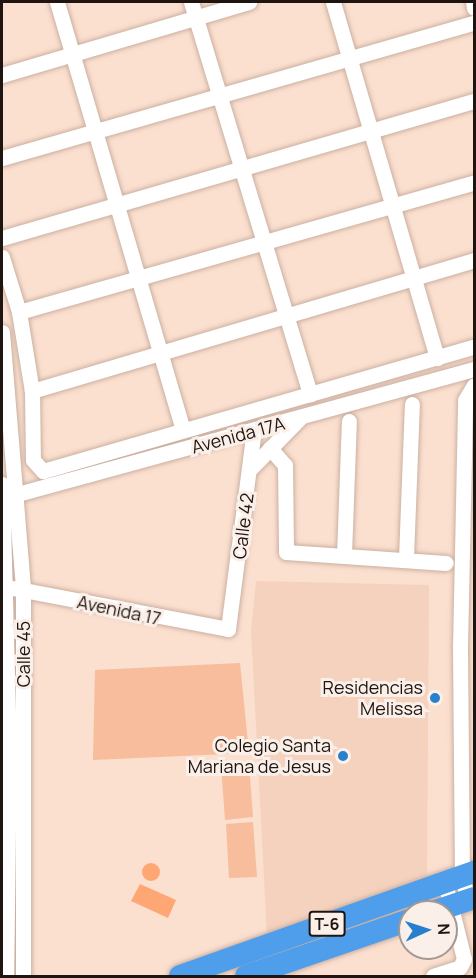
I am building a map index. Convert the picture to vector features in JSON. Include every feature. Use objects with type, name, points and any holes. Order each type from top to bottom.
[{"type":"highway","name":"T-6","points":[[180,976],[461,877]]},
{"type":"highway","name":"T-6","points":[[246,976],[398,924]]},
{"type":"street","points":[[57,2],[141,279],[182,428]]},
{"type":"street","points":[[191,2],[222,97],[240,170],[310,394]]},
{"type":"street","points":[[2,75],[249,2]]},
{"type":"street","points":[[333,2],[416,276],[437,358]]},
{"type":"street","points":[[473,2],[474,8]]},
{"type":"street","points":[[2,159],[474,23]]},
{"type":"street","points":[[2,238],[119,206],[474,101]]},
{"type":"street","points":[[19,312],[474,182]]},
{"type":"street","points":[[2,257],[19,312],[32,391],[33,460],[43,471],[182,428],[474,347]]},
{"type":"street","points":[[32,391],[474,260]]},
{"type":"street","name":"Calle 45","points":[[2,333],[18,494],[11,587],[4,900],[6,976]]},
{"type":"street","name":"Avenida 17A","points":[[2,493],[18,494],[474,369]]},
{"type":"street","points":[[458,900],[469,759],[460,647],[468,602],[465,400],[474,385]]},
{"type":"street","points":[[406,558],[412,404]]},
{"type":"street","points":[[250,469],[300,418]]},
{"type":"street","points":[[345,555],[349,421]]},
{"type":"street","name":"Calle 42","points":[[232,621],[254,430]]},
{"type":"street","points":[[270,448],[285,465],[286,552],[406,558],[446,563]]},
{"type":"street","name":"Calle 45","points":[[2,493],[11,587],[23,976]]},
{"type":"street","name":"Avenida 17","points":[[11,587],[225,630],[232,621]]},
{"type":"street","points":[[433,976],[460,967],[464,959],[458,912]]},
{"type":"shaded area","name":"Colegio Santa Mariana de Jesus","points":[[256,581],[429,585],[427,881],[267,935],[251,631]]},
{"type":"shaded area","points":[[240,663],[249,753],[93,760],[95,670]]},
{"type":"shaded area","points":[[249,764],[253,817],[225,820],[221,765]]},
{"type":"shaded area","points":[[253,822],[257,877],[229,878],[226,824]]},
{"type":"shaded area","points":[[151,863],[157,866],[160,872],[157,878],[151,881],[145,878],[142,872],[145,866]]},
{"type":"shaded area","points":[[140,884],[176,900],[168,918],[131,901]]},
{"type":"place","name":"Residencias Melissa","points":[[435,698]]},
{"type":"place","name":"Colegio Santa Mariana de Jesus","points":[[343,756]]}]
